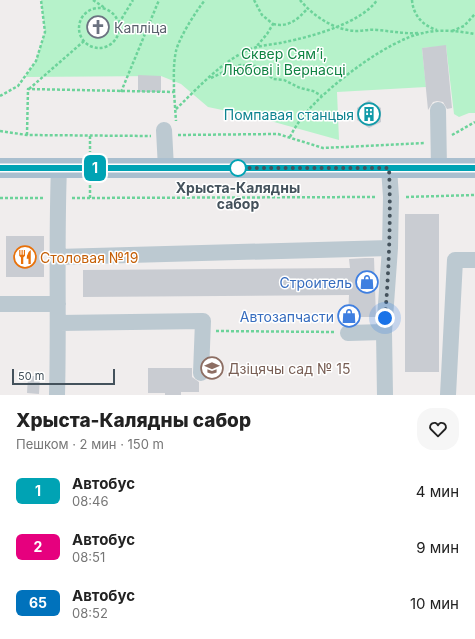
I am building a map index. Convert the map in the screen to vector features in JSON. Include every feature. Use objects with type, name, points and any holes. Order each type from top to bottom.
[{"type":"main road","points":[[0,168],[475,168]]},
{"type":"lane","points":[[438,110],[439,168]]},
{"type":"lane","points":[[166,168],[170,129]]},
{"type":"lane","points":[[58,395],[59,323],[57,257],[59,168]]},
{"type":"lane","points":[[385,395],[384,332],[390,248],[391,198],[389,168]]},
{"type":"lane","points":[[57,257],[390,248]]},
{"type":"lane","points":[[448,395],[455,260],[475,260]]},
{"type":"lane","points":[[0,304],[58,304]]},
{"type":"lane","points":[[59,323],[203,321],[201,373]]},
{"type":"lane","points":[[348,333],[384,332]]},
{"type":"path","points":[[0,96],[18,86],[36,62],[45,32],[41,0]]},
{"type":"path","points":[[94,0],[111,12],[116,16],[120,29],[118,35],[110,45],[104,48],[91,46],[84,41],[80,32],[82,18],[86,13],[98,8],[111,12]]},
{"type":"path","points":[[119,22],[133,0]]},
{"type":"path","points":[[121,92],[159,0]]},
{"type":"path","points":[[170,129],[176,109],[174,92],[177,48],[195,14],[205,0]]},
{"type":"path","points":[[254,0],[262,15],[273,24],[281,25],[293,22],[308,8]]},
{"type":"path","points":[[300,0],[328,23],[336,27],[354,31],[375,30],[406,34],[454,30],[468,22],[475,14]]},
{"type":"path","points":[[176,109],[207,80],[236,57],[256,47],[313,36],[336,27],[350,21],[365,11],[377,0]]},
{"type":"path","points":[[412,0],[413,7],[419,19],[430,27],[443,31],[475,34]]},
{"type":"path","points":[[256,47],[263,40],[273,24]]},
{"type":"path","points":[[290,137],[304,115],[322,96],[364,63],[392,46],[410,37],[425,32]]},
{"type":"path","points":[[27,135],[28,90],[84,41]]},
{"type":"path","points":[[207,80],[234,67],[241,65],[255,66],[262,69],[273,78],[284,80],[322,96]]},
{"type":"path","points":[[28,90],[174,92]]},
{"type":"path","points":[[0,131],[27,135],[170,129],[176,135],[278,134],[323,148],[438,143],[475,122]]},
{"type":"path","points":[[0,198],[391,198],[475,195]]},
{"type":"path","points":[[202,331],[348,333]]},
{"type":"green space","name":"Сквер Сямʼі, Любові і Вернасці","points":[[41,0],[475,0],[475,113],[469,113],[459,117],[454,114],[446,46],[422,48],[426,87],[337,92],[339,140],[256,117],[208,107],[181,84],[161,76],[25,77],[36,61],[45,32]]},
{"type":"building","name":"Капліца","points":[[98,19],[104,21],[106,27],[104,33],[98,35],[92,33],[90,27],[92,21]]},
{"type":"building","points":[[446,45],[452,108],[447,109],[443,102],[437,101],[433,102],[428,110],[422,48]]},
{"type":"building","points":[[138,75],[161,76],[161,92],[138,92]]},
{"type":"building","name":"Помпавая станцыя","points":[[369,100],[381,108],[381,122],[369,128],[357,120],[357,108]]},
{"type":"building","points":[[405,214],[439,214],[439,372],[405,372]]},
{"type":"building","name":"Столовая №19","points":[[6,236],[44,236],[44,277],[6,277]]},
{"type":"building","points":[[374,258],[376,317],[348,317],[349,295],[83,297],[83,270],[350,268],[349,259]]},
{"type":"building","points":[[148,368],[192,368],[192,377],[199,382],[199,392],[181,392],[181,395],[148,393]]},
{"type":"building","points":[[28,376],[40,376],[39,394],[27,393]]},
{"type":"bus line","name":"1","points":[[0,168],[475,168]]},
{"type":"place","name":"Капліца","points":[[98,27]]},
{"type":"place","name":"Помпавая станцыя","points":[[369,114]]},
{"type":"place","name":"Хрыста-Калядны сабор","points":[[238,168]]},
{"type":"place","name":"Столовая №19","points":[[25,257]]},
{"type":"place","name":"Строитель","points":[[367,282]]},
{"type":"place","name":"Автозапчасти","points":[[349,316]]},
{"type":"place","name":"Дзіцячы сад № 15","points":[[212,368]]},
{"type":"route","points":[[238,168],[233,168],[389,168],[391,198],[390,248],[385,318]]}]
